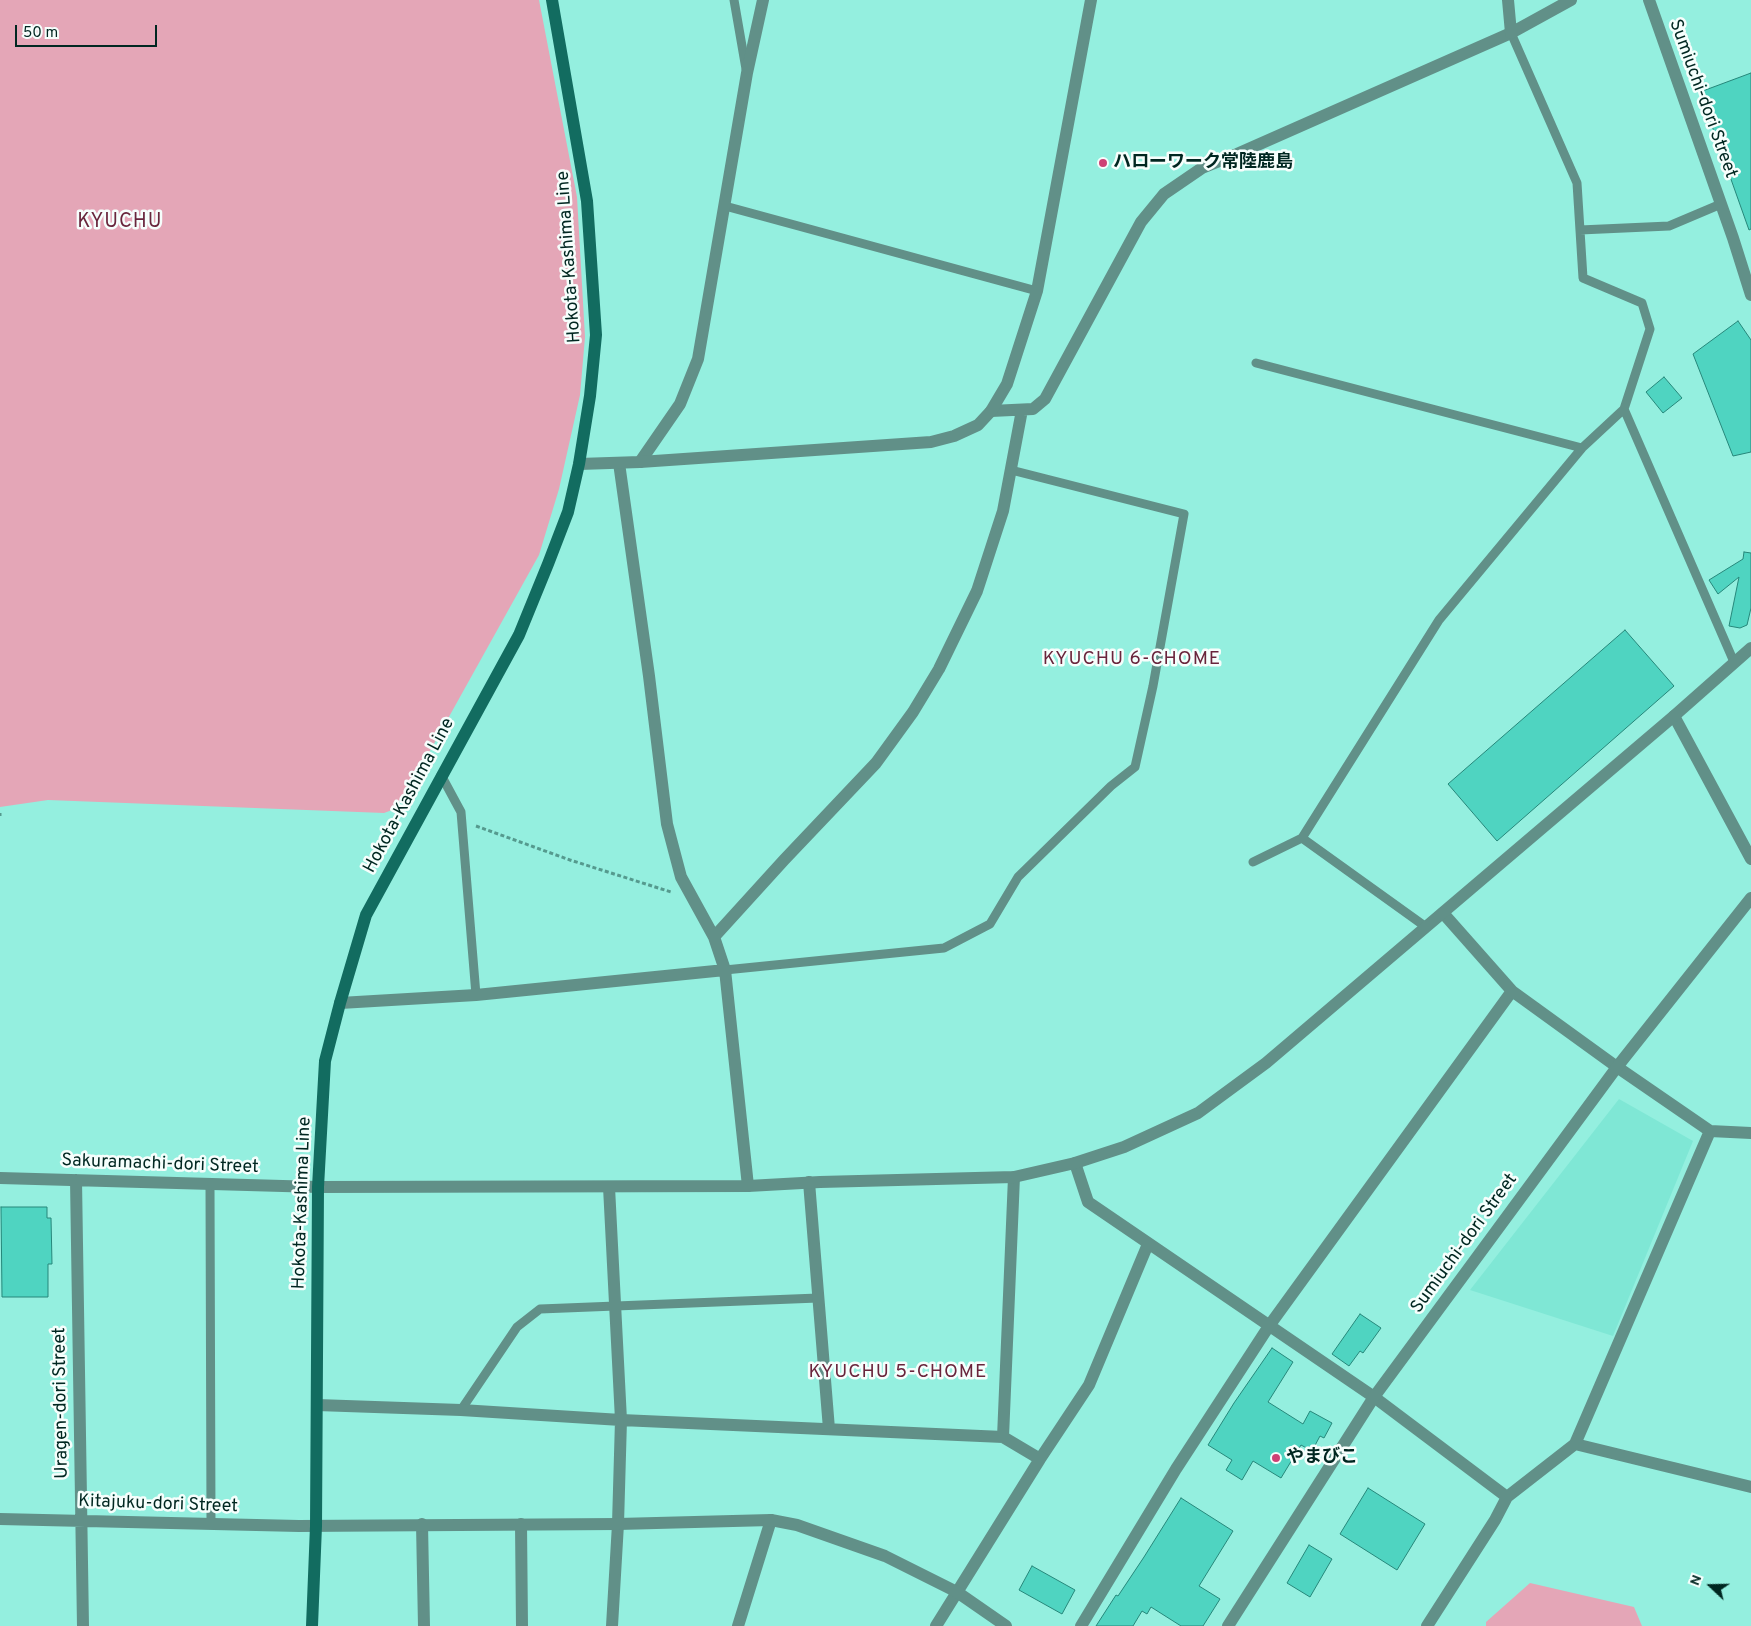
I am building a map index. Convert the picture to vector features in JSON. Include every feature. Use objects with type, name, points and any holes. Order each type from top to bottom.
[{"type":"main road","name":"Hokota-Kashima Line","points":[[312,1626],[316,1526],[318,1187],[325,1061],[340,1002],[366,915],[519,635],[568,512],[579,464],[590,396],[595,326],[587,201],[552,0]]},
{"type":"street","points":[[640,462],[680,404],[698,359],[747,72],[763,0]]},
{"type":"street","points":[[579,464],[640,462],[931,442],[954,436],[978,425],[991,411],[1007,384],[1037,291],[1092,0]]},
{"type":"street","points":[[1508,0],[1511,33]]},
{"type":"street","points":[[991,411],[1033,409],[1045,399],[1142,222],[1164,194],[1202,168],[1511,33],[1571,0]]},
{"type":"street","name":"Sumiuchi-dori Street","points":[[1649,0],[1751,295]]},
{"type":"street","points":[[714,938],[784,860],[876,763],[913,712],[939,668],[976,591],[1003,511],[1022,410]]},
{"type":"street","points":[[619,463],[650,676],[667,824],[681,878],[714,938],[725,970],[748,1186]]},
{"type":"street","name":"Sakuramachi-dori Street","points":[[0,1178],[318,1187],[748,1186],[809,1182],[1014,1177],[1075,1163],[1124,1147],[1198,1112],[1266,1063],[1674,716],[1751,648]]},
{"type":"street","points":[[1674,716],[1751,859]]},
{"type":"street","name":"Sumiuchi-dori Street","points":[[1228,1626],[1374,1397],[1617,1067],[1751,898]]},
{"type":"street","points":[[1443,913],[1512,991],[1617,1067],[1710,1131],[1751,1133]]},
{"type":"street","points":[[340,1002],[476,995],[725,970]]},
{"type":"street","points":[[1081,1626],[1176,1469],[1269,1326],[1512,991]]},
{"type":"street","points":[[1427,1626],[1495,1520],[1507,1497],[1575,1444],[1710,1131]]},
{"type":"street","points":[[1075,1163],[1088,1202],[1374,1397],[1507,1497]]},
{"type":"street","points":[[1003,1437],[1014,1177]]},
{"type":"street","name":"Uragen-dori Street","points":[[76,1180],[83,1626]]},
{"type":"street","points":[[809,1182],[829,1429]]},
{"type":"street","points":[[609,1187],[620,1420],[618,1524],[612,1626]]},
{"type":"street","points":[[936,1626],[1040,1459],[1089,1385],[1148,1244]]},
{"type":"street","points":[[317,1405],[461,1410],[620,1420],[1003,1437],[1040,1459]]},
{"type":"street","points":[[1575,1444],[1751,1486]]},
{"type":"street","name":"Kitajuku-dori Street","points":[[0,1519],[316,1526],[618,1524],[771,1520],[797,1525],[884,1556],[957,1592],[1006,1626]]},
{"type":"street","points":[[738,1626],[771,1520]]},
{"type":"street","points":[[422,1524],[424,1626]]},
{"type":"street","points":[[521,1524],[522,1626]]},
{"type":"lane","points":[[734,0],[747,72]]},
{"type":"lane","points":[[1253,862],[1302,838],[1439,620],[1582,448],[1624,409],[1650,329],[1642,304],[1583,278],[1577,183],[1511,33]]},
{"type":"lane","points":[[1580,230],[1669,226],[1721,204]]},
{"type":"lane","points":[[725,206],[1037,291]]},
{"type":"lane","points":[[1256,363],[1582,448]]},
{"type":"lane","points":[[1624,409],[1734,662]]},
{"type":"lane","points":[[725,970],[944,948],[990,924],[1018,877],[1111,786],[1135,767],[1153,686],[1184,514],[1011,470]]},
{"type":"lane","points":[[441,775],[461,812],[476,995]]},
{"type":"lane","points":[[1302,838],[1426,928]]},
{"type":"lane","points":[[210,1184],[211,1524]]},
{"type":"lane","points":[[461,1410],[517,1327],[540,1309],[818,1298]]},
{"type":"path","points":[[461,821],[570,860],[693,899]]},
{"type":"shaded area","points":[[0,0],[539,0],[577,197],[585,337],[580,395],[559,489],[539,555],[406,794],[392,810],[384,813],[48,800],[0,807]]},
{"type":"shaded area","points":[[1619,1099],[1693,1141],[1613,1336],[1470,1290]]},
{"type":"shaded area","points":[[1530,1583],[1634,1607],[1642,1626],[1486,1626],[1486,1622]]},
{"type":"building","points":[[1751,73],[1751,229],[1749,230],[1700,92]]},
{"type":"building","points":[[1738,321],[1751,340],[1751,452],[1733,456],[1693,354]]},
{"type":"building","points":[[1664,377],[1682,398],[1663,413],[1646,392]]},
{"type":"building","points":[[1744,552],[1751,553],[1751,608],[1747,625],[1740,628],[1729,626],[1739,577],[1718,594],[1709,580],[1743,559]]},
{"type":"building","points":[[1625,630],[1674,686],[1497,841],[1448,784]]},
{"type":"building","points":[[1,1207],[47,1207],[47,1218],[51,1218],[52,1264],[48,1264],[48,1297],[2,1297]]},
{"type":"building","points":[[1360,1314],[1381,1328],[1363,1353],[1360,1351],[1349,1366],[1332,1354]]},
{"type":"building","points":[[1272,1348],[1293,1362],[1268,1402],[1303,1424],[1310,1411],[1332,1423],[1324,1438],[1320,1436],[1312,1451],[1301,1445],[1281,1478],[1253,1461],[1242,1480],[1226,1470],[1232,1460],[1208,1445]]},
{"type":"building","points":[[1368,1488],[1425,1524],[1397,1570],[1340,1534]]},
{"type":"building","points":[[1181,1498],[1233,1531],[1199,1586],[1220,1599],[1203,1626],[1181,1626],[1151,1607],[1147,1614],[1142,1611],[1133,1626],[1096,1626],[1144,1557]]},
{"type":"building","points":[[1309,1545],[1332,1559],[1310,1597],[1287,1583]]},
{"type":"building","points":[[1032,1566],[1075,1590],[1062,1614],[1019,1590]]},
{"type":"place","name":"ハローワーク常陸鹿島","points":[[1103,163]]},
{"type":"place","name":"やまびこ","points":[[1276,1458]]},
{"type":"district","name":"KYUCHU","points":[[120,223]]},
{"type":"district","name":"KYUCHU 6-CHOME","points":[[1132,660]]},
{"type":"district","name":"KYUCHU 5-CHOME","points":[[898,1373]]}]
